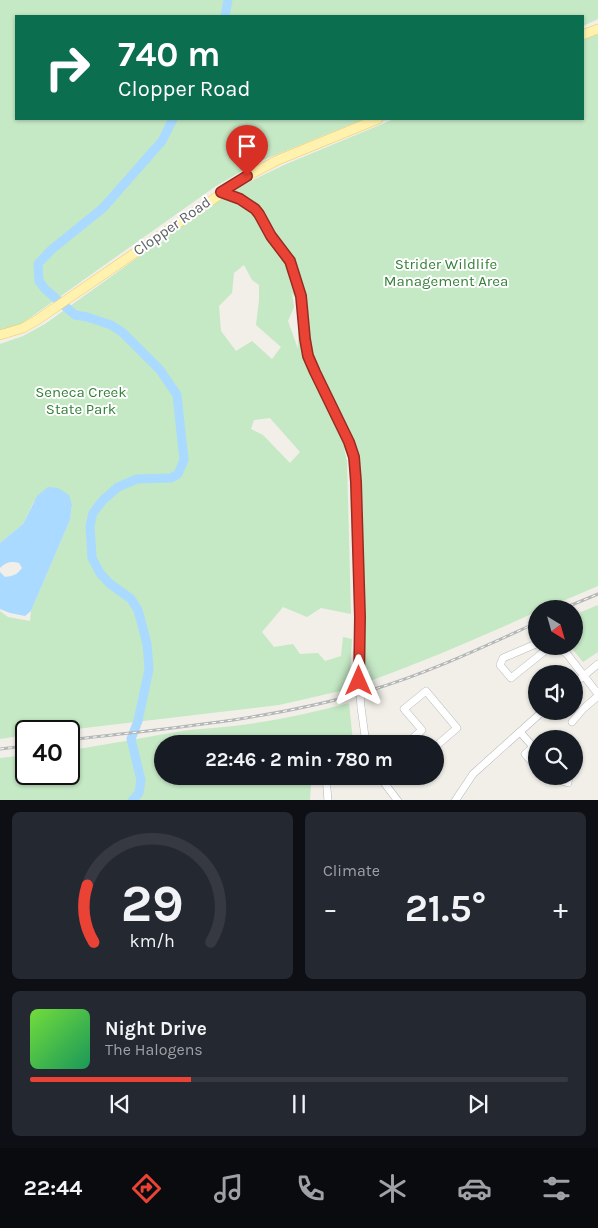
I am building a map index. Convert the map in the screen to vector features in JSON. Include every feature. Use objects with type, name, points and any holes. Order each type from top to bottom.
[{"type":"main road","points":[[584,34],[598,29]]},
{"type":"main road","name":"Clopper Road","points":[[0,335],[23,328],[52,310],[221,192],[247,176],[278,160],[376,120]]},
{"type":"street","points":[[221,192],[240,199],[255,209],[271,236],[290,261],[301,296],[308,356],[342,425],[354,457],[360,617],[359,681],[360,707],[365,735]]},
{"type":"street","points":[[528,647],[500,661],[500,664],[511,678],[540,655]]},
{"type":"street","points":[[572,722],[598,695],[583,676],[598,664]]},
{"type":"street","points":[[417,735],[422,730],[404,709],[426,691],[457,728],[444,739]]},
{"type":"street","points":[[455,800],[473,774],[533,720]]},
{"type":"street","points":[[520,732],[528,741]]},
{"type":"street","points":[[327,785],[328,800]]},
{"type":"street","points":[[386,785],[398,800]]},
{"type":"green space","points":[[0,0],[598,0],[598,19],[584,26],[584,15],[15,15],[15,120],[362,120],[256,163],[216,186],[23,323],[0,332]]},
{"type":"green space","points":[[598,34],[598,586],[565,600],[528,600],[528,616],[433,657],[370,681],[369,669],[357,673],[349,458],[344,448],[347,462],[351,614],[321,608],[307,617],[283,607],[262,632],[274,647],[293,644],[300,654],[318,653],[325,661],[341,656],[343,637],[352,639],[349,689],[279,705],[80,729],[80,720],[15,720],[15,737],[0,739],[0,611],[8,617],[30,621],[31,611],[70,520],[72,505],[34,501],[23,524],[0,543],[0,344],[23,336],[45,324],[222,197],[284,165],[392,120],[584,120],[584,40]],"holes":[[[244,265],[252,280],[259,285],[256,325],[281,347],[272,359],[252,341],[236,351],[221,331],[219,306],[232,293],[234,273]],[[292,293],[298,302],[298,349],[288,321],[294,307]],[[270,418],[300,452],[290,463],[263,435],[251,429],[254,420]]]},
{"type":"green space","points":[[598,605],[598,652],[583,662],[577,655],[583,655],[583,611]]},
{"type":"green space","points":[[349,703],[352,735],[161,735],[262,722]]},
{"type":"green space","points":[[154,736],[154,785],[311,785],[310,800],[0,800],[0,758],[15,756],[15,785],[80,785],[80,749]]},
{"type":"water","points":[[48,487],[58,488],[69,495],[72,505],[70,520],[31,611],[25,616],[10,613],[0,609],[0,572],[5,577],[8,577],[17,574],[22,568],[19,563],[14,562],[7,563],[0,568],[0,543],[23,524],[37,496]]},
{"type":"waterway","points":[[225,15],[228,0]]},
{"type":"waterway","points":[[133,800],[139,793],[141,780],[131,739],[138,721],[149,669],[147,644],[138,610],[131,599],[109,583],[100,573],[92,558],[90,526],[93,513],[103,500],[118,487],[137,479],[171,478],[178,474],[184,460],[177,395],[160,370],[122,332],[111,325],[75,315],[45,289],[39,281],[38,264],[51,250],[103,208],[162,141],[172,120]]},
{"type":"railway","points":[[583,600],[598,594]]},
{"type":"railway","points":[[80,739],[220,722],[331,701],[411,677],[528,627]]},
{"type":"railway","points":[[0,749],[15,747]]},
{"type":"route","points":[[247,176],[221,192],[240,199],[255,209],[271,236],[284,250],[290,261],[301,296],[308,356],[338,417],[354,457],[360,617],[359,681]]},
{"type":"park label","name":"Strider Wildlife Management Area","points":[[446,272]]},
{"type":"park label","name":"Seneca Creek State Park","points":[[81,400]]}]
